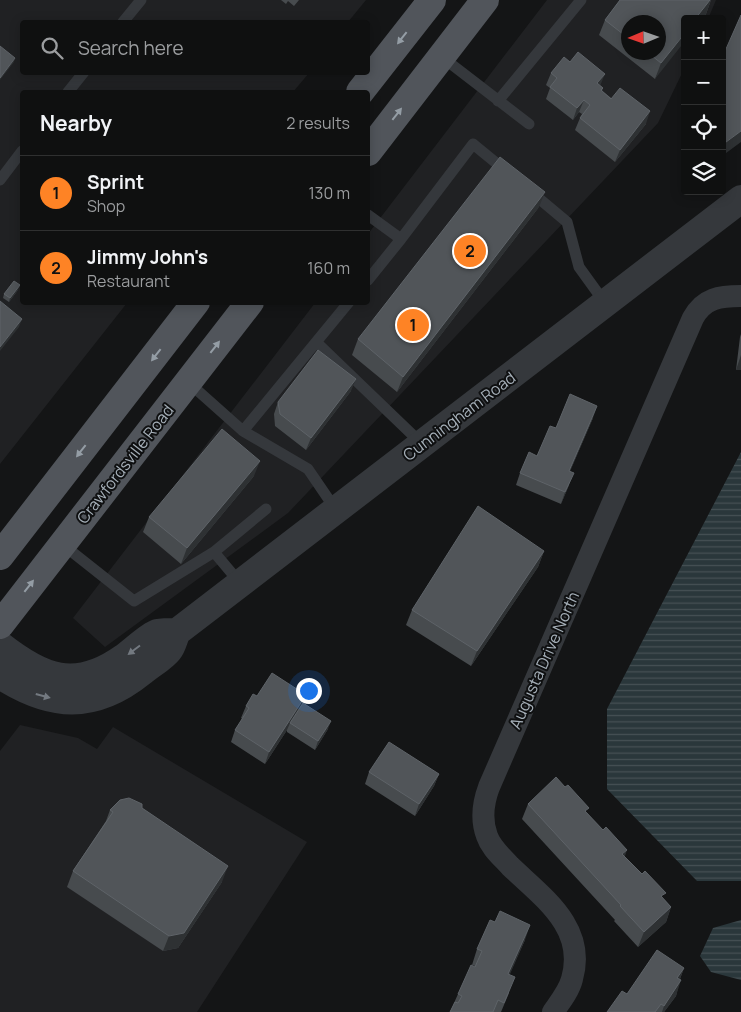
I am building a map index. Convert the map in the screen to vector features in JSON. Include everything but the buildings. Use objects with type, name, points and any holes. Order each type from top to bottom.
[{"type":"main road","points":[[362,90],[432,0]]},
{"type":"main road","points":[[370,149],[485,0]]},
{"type":"main road","points":[[0,556],[194,305]]},
{"type":"main road","name":"Crawfordsville Road","points":[[0,625],[248,305]]},
{"type":"street","name":"Cunningham Road","points":[[0,675],[36,694],[59,699],[83,700],[118,690],[169,650],[177,632],[741,199]]},
{"type":"street","name":"Augusta Drive North","points":[[553,1012],[572,980],[574,952],[571,934],[555,910],[501,857],[492,844],[487,836],[483,820],[483,803],[693,318],[702,306],[715,298],[741,296]]},
{"type":"street","points":[[0,645],[19,660],[41,672],[53,676],[78,678],[99,672],[110,666],[156,633],[177,632]]},
{"type":"lane","points":[[125,20],[140,0]]},
{"type":"lane","points":[[498,100],[581,0]]},
{"type":"lane","points":[[442,57],[529,124]]},
{"type":"lane","points":[[70,90],[82,75]]},
{"type":"lane","points":[[370,278],[473,144],[567,222],[579,267],[606,304]]},
{"type":"lane","points":[[0,180],[20,154]]},
{"type":"lane","points":[[370,217],[401,239]]},
{"type":"lane","points":[[243,431],[347,305]]},
{"type":"lane","points":[[316,342],[422,444]]},
{"type":"lane","points":[[188,382],[243,431],[308,469],[336,510]]},
{"type":"lane","points":[[62,544],[134,601],[214,552],[266,509]]},
{"type":"lane","points":[[214,552],[240,583]]},
{"type":"shaded area","points":[[0,0],[366,0],[350,20],[20,20],[20,75],[307,75],[295,90],[20,90],[20,305],[125,305],[0,464]]},
{"type":"shaded area","points":[[547,0],[716,0],[710,15],[681,15],[681,75],[658,123],[288,513],[105,647],[73,618],[313,305],[370,305],[370,231]]},
{"type":"shaded area","points":[[741,452],[741,881],[697,881],[607,789],[607,709]]},
{"type":"shaded area","points":[[20,725],[78,738],[97,749],[113,727],[307,842],[197,1012],[0,1012],[0,751]]},
{"type":"shaded area","points":[[741,920],[741,980],[711,972],[700,956],[713,928]]},
{"type":"place","name":"Jimmy John's","points":[[470,251]]},
{"type":"place","name":"Sprint","points":[[413,325]]}]
